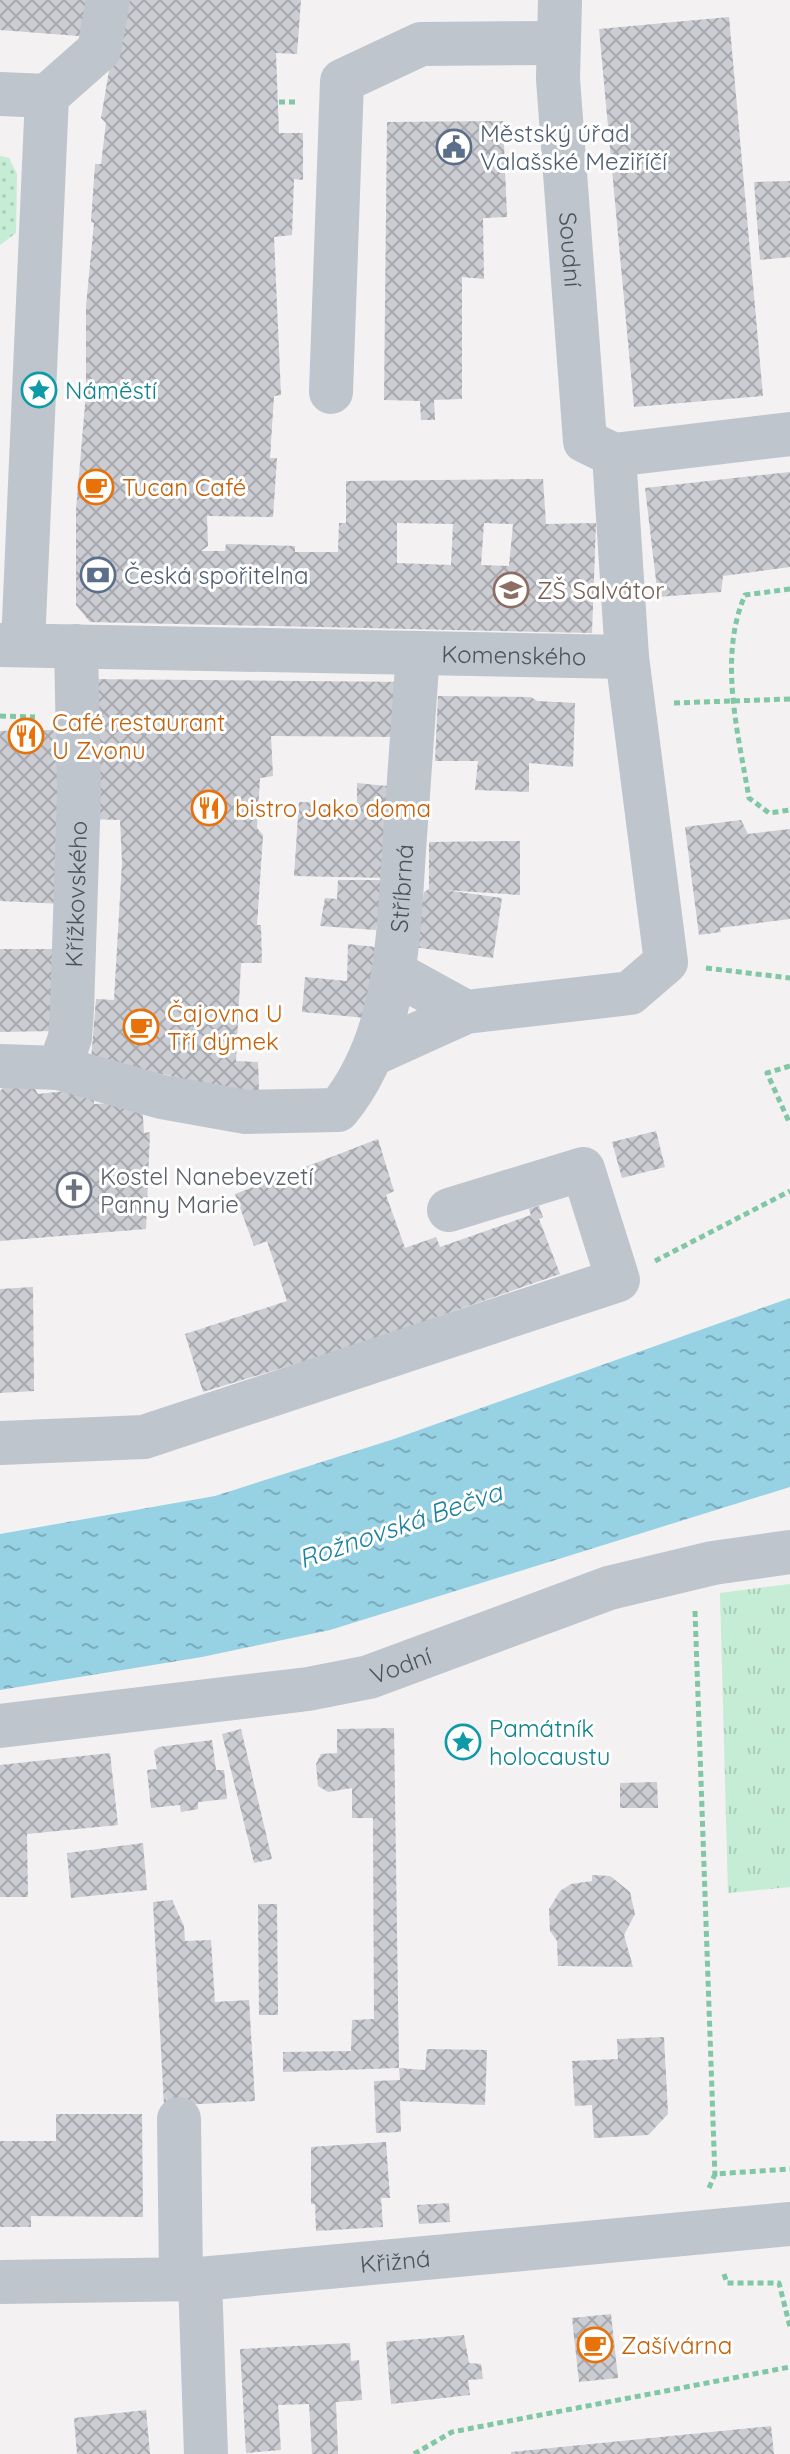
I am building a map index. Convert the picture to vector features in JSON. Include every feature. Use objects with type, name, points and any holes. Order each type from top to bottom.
[{"type":"street","points":[[0,94],[47,96],[99,50],[108,0]]},
{"type":"street","name":"Soudní","points":[[560,0],[557,43],[585,441],[614,455]]},
{"type":"street","points":[[331,392],[342,81],[421,44],[557,43]]},
{"type":"street","points":[[12,644],[47,96]]},
{"type":"street","points":[[371,1055],[466,1012],[630,993],[666,962],[627,657],[614,455],[790,434]]},
{"type":"street","name":"Komenského","points":[[12,644],[627,657]]},
{"type":"street","name":"Křížkovského","points":[[59,1068],[70,1038],[72,1010],[79,792],[76,646]]},
{"type":"street","name":"Stříbrná","points":[[59,1068],[162,1097],[246,1112],[338,1110],[356,1088],[371,1055],[395,973],[418,653]]},
{"type":"street","points":[[395,973],[466,1012]]},
{"type":"street","points":[[0,1066],[59,1068]]},
{"type":"street","points":[[0,1443],[144,1437],[618,1280],[583,1169],[449,1210]]},
{"type":"street","name":"Vodní","points":[[0,1726],[308,1689],[369,1677],[577,1599],[685,1570],[790,1552]]},
{"type":"street","points":[[179,2119],[206,2454]]},
{"type":"street","name":"Křižná","points":[[0,2282],[190,2279],[790,2224]]},
{"type":"path","points":[[279,102],[302,102]]},
{"type":"path","points":[[790,589],[745,595],[735,618],[732,701],[749,798],[769,813],[790,810]]},
{"type":"path","points":[[633,705],[790,699]]},
{"type":"path","points":[[666,962],[790,978]]},
{"type":"path","points":[[790,1066],[767,1073],[790,1124]]},
{"type":"path","points":[[618,1280],[790,1191]]},
{"type":"path","points":[[685,1570],[698,1637],[716,2231],[727,2283],[790,2282]]},
{"type":"path","points":[[779,2283],[790,2327]]},
{"type":"path","points":[[414,2454],[452,2432],[790,2367]]},
{"type":"green space","points":[[0,156],[9,158],[17,174],[16,233],[0,245]]},
{"type":"green space","points":[[790,1584],[790,1887],[728,1893],[720,1593]]},
{"type":"water","name":"Rožnovská Bečva","points":[[790,1298],[790,1487],[330,1630],[202,1657],[0,1690],[0,1534],[215,1496],[394,1439]]},
{"type":"building","points":[[0,0],[93,0],[88,27],[79,36],[0,30]]},
{"type":"building","points":[[121,0],[301,0],[297,54],[276,53],[279,133],[303,133],[303,180],[294,179],[292,235],[274,237],[281,395],[274,396],[270,458],[277,458],[273,517],[207,516],[208,546],[201,551],[225,551],[226,544],[295,546],[295,552],[338,552],[339,523],[346,523],[346,481],[543,479],[546,524],[596,523],[592,633],[90,622],[76,605],[76,510],[86,393],[86,306],[94,223],[91,222],[95,164],[101,164],[106,123],[101,118]],"holes":[[[397,523],[453,524],[451,565],[397,563]],[[484,523],[513,524],[509,566],[481,565]]]},
{"type":"building","points":[[729,17],[763,396],[634,407],[599,29]]},
{"type":"building","points":[[503,121],[507,217],[483,218],[484,279],[462,277],[462,399],[434,400],[435,420],[421,420],[420,401],[384,400],[387,122]]},
{"type":"building","points":[[790,181],[790,257],[760,260],[754,182]]},
{"type":"building","points":[[790,472],[790,567],[723,576],[721,592],[658,597],[645,488]]},
{"type":"building","points":[[82,679],[405,682],[402,737],[271,736],[273,776],[260,778],[257,828],[263,835],[257,925],[261,925],[262,963],[241,963],[236,1061],[258,1062],[259,1090],[193,1090],[171,1085],[172,1076],[91,1060],[96,999],[114,1000],[122,862],[120,820],[89,819]]},
{"type":"building","points":[[438,696],[531,697],[537,701],[575,703],[573,767],[529,763],[529,792],[475,790],[478,761],[435,761]]},
{"type":"building","points":[[58,730],[63,904],[0,901],[0,731]]},
{"type":"building","points":[[357,783],[397,787],[389,878],[294,876],[299,802],[357,804]]},
{"type":"building","points":[[741,820],[748,834],[790,829],[790,919],[720,928],[721,932],[699,935],[685,827]]},
{"type":"building","points":[[520,841],[520,895],[444,890],[502,898],[493,958],[413,947],[424,892],[429,889],[429,842]]},
{"type":"building","points":[[338,880],[385,880],[376,930],[320,926],[325,898],[337,899]]},
{"type":"building","points":[[348,944],[385,948],[366,1018],[302,1012],[305,977],[347,981]]},
{"type":"building","points":[[0,949],[60,949],[54,1031],[0,1032]]},
{"type":"building","name":"Kostel Nanebevzetí Panny Marie","points":[[4,1087],[35,1089],[38,1094],[93,1088],[94,1104],[142,1102],[144,1133],[150,1132],[146,1229],[0,1241],[0,1091]]},
{"type":"building","points":[[656,1131],[665,1167],[622,1178],[612,1142]]},
{"type":"building","points":[[378,1139],[394,1191],[386,1195],[405,1248],[436,1237],[440,1247],[531,1215],[529,1209],[539,1206],[543,1217],[539,1219],[560,1274],[428,1320],[429,1323],[203,1392],[185,1334],[287,1301],[267,1241],[254,1246],[235,1194]]},
{"type":"building","points":[[33,1287],[34,1391],[0,1393],[0,1289]]},
{"type":"building","points":[[394,1728],[399,2068],[283,2072],[283,2052],[351,2051],[352,2020],[374,2019],[373,1818],[352,1818],[352,1788],[328,1792],[318,1786],[316,1764],[321,1754],[337,1753],[337,1729]]},
{"type":"building","points":[[241,1729],[272,1859],[254,1863],[222,1734]]},
{"type":"building","points":[[212,1740],[216,1770],[224,1770],[227,1799],[198,1802],[198,1809],[181,1812],[180,1805],[151,1808],[147,1770],[157,1769],[154,1751],[159,1747]]},
{"type":"building","points":[[110,1753],[118,1825],[27,1834],[28,1897],[0,1897],[0,1765]]},
{"type":"building","points":[[657,1782],[658,1808],[620,1808],[620,1783]]},
{"type":"building","points":[[143,1843],[147,1890],[71,1898],[67,1853]]},
{"type":"building","points":[[592,1875],[610,1876],[630,1892],[635,1914],[624,1935],[633,1967],[558,1966],[557,1941],[550,1931],[549,1909],[560,1891],[571,1884],[592,1881]]},
{"type":"building","points":[[172,1900],[184,1926],[185,1941],[211,1940],[215,2002],[249,2000],[255,2101],[164,2106],[153,1902]]},
{"type":"building","points":[[258,1904],[277,1904],[278,2015],[259,2015]]},
{"type":"building","points":[[664,2037],[668,2114],[648,2135],[594,2138],[592,2105],[575,2106],[572,2061],[618,2059],[617,2039]]},
{"type":"building","points":[[427,2049],[487,2050],[485,2105],[400,2101],[401,2132],[376,2133],[374,2081],[400,2080],[399,2068],[425,2070]]},
{"type":"building","points":[[56,2114],[142,2114],[143,2217],[31,2216],[31,2227],[0,2227],[0,2141],[56,2141]]},
{"type":"building","points":[[386,2142],[390,2198],[381,2198],[383,2227],[316,2231],[315,2204],[311,2204],[311,2147]]},
{"type":"building","points":[[449,2203],[450,2222],[419,2224],[417,2205]]},
{"type":"building","points":[[611,2314],[618,2378],[579,2382],[572,2318]]},
{"type":"building","points":[[464,2335],[469,2363],[481,2364],[483,2379],[468,2380],[470,2395],[391,2404],[386,2342]]},
{"type":"building","points":[[350,2343],[351,2361],[359,2360],[362,2400],[336,2402],[338,2454],[312,2454],[309,2404],[278,2405],[281,2450],[246,2453],[240,2349]]},
{"type":"building","points":[[146,2410],[150,2454],[77,2454],[74,2418]]},
{"type":"building","points":[[771,2426],[774,2454],[511,2454],[511,2452]]},
{"type":"place","name":"Městský úřad Valašské Meziříčí","points":[[454,147]]},
{"type":"place","name":"Náměstí","points":[[39,390]]},
{"type":"place","name":"Tucan Café","points":[[96,487]]},
{"type":"place","name":"Česká spořitelna","points":[[98,575]]},
{"type":"place","name":"ZŠ Salvátor","points":[[511,590]]},
{"type":"place","name":"Café restaurant U Zvonu","points":[[26,736]]},
{"type":"place","name":"bistro Jako doma","points":[[209,808]]},
{"type":"place","name":"Čajovna U Tří dýmek","points":[[141,1027]]},
{"type":"place","name":"Kostel Nanebevzetí Panny Marie","points":[[74,1190]]},
{"type":"place","name":"Památník holocaustu","points":[[463,1742]]},
{"type":"place","name":"Zašívárna","points":[[595,2345]]}]
